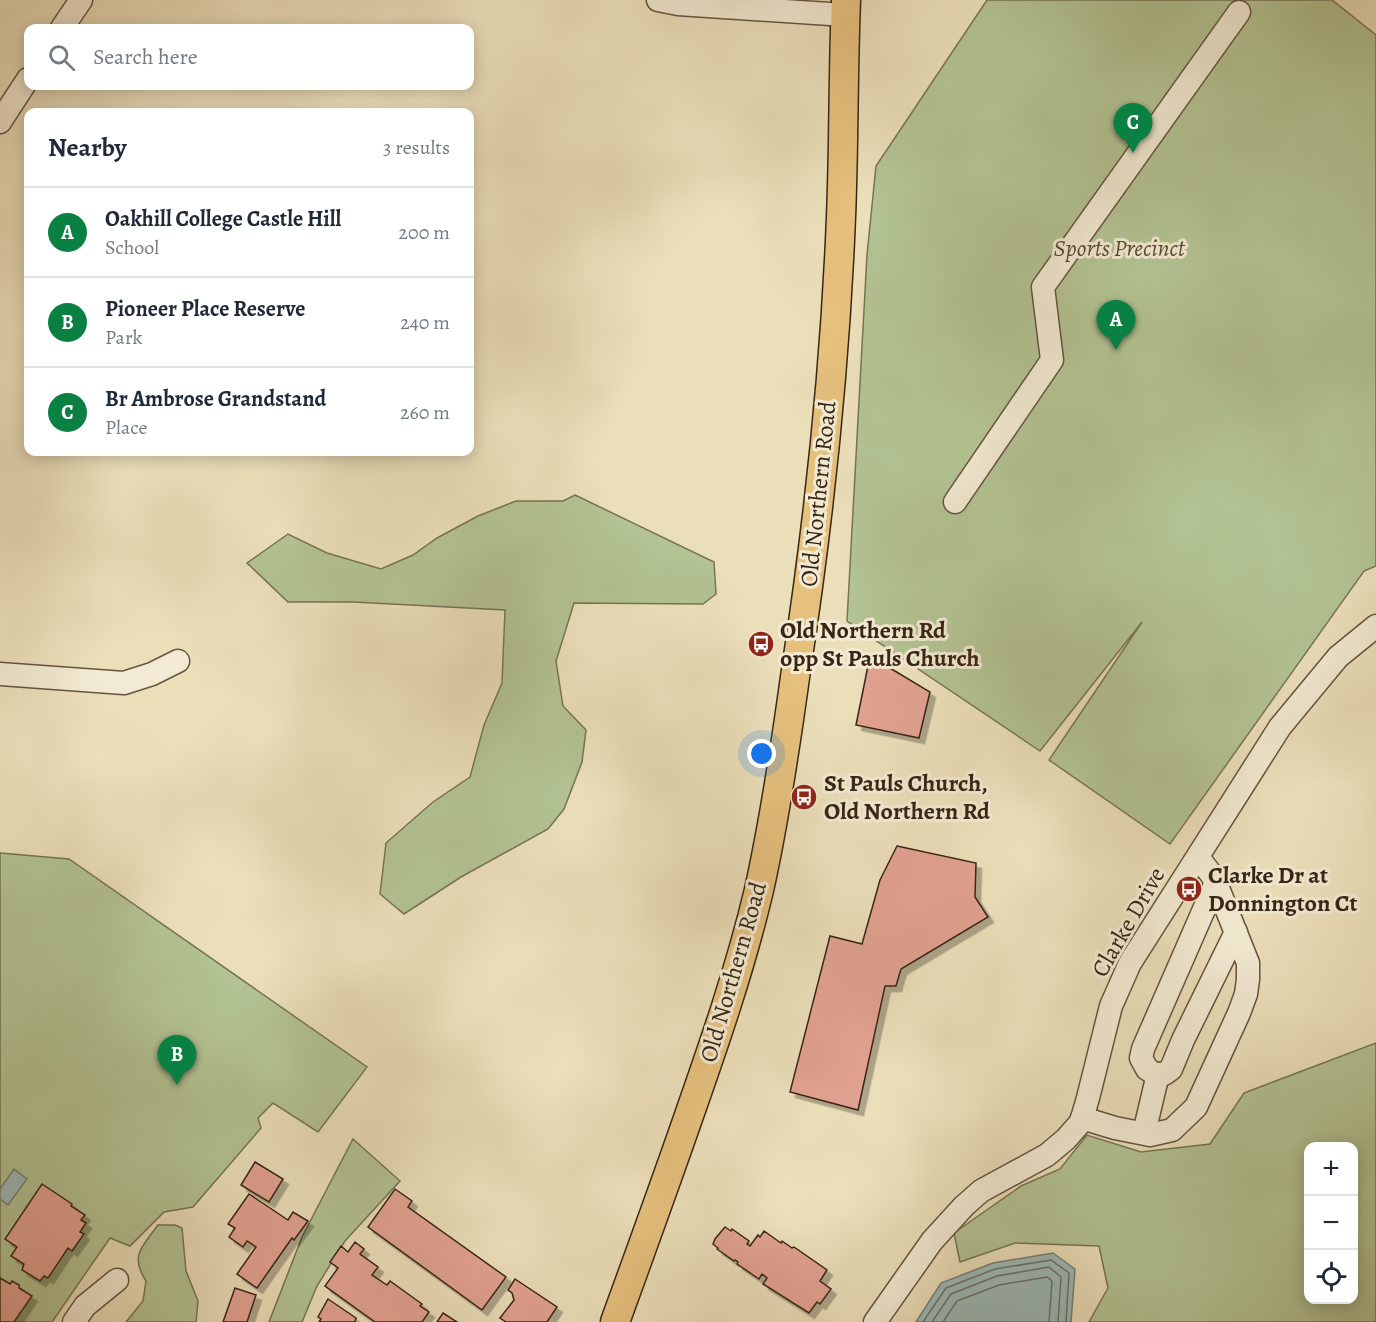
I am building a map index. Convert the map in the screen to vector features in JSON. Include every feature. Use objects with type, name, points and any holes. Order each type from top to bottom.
[{"type":"main road","name":"Old Northern Road","points":[[615,1322],[701,1083],[731,991],[758,894],[783,764],[820,493],[834,337],[843,164],[845,8]]},
{"type":"street","points":[[65,24],[81,0]]},
{"type":"street","points":[[658,0],[678,4],[845,8]]},
{"type":"street","points":[[955,502],[1052,360],[1043,287],[1240,5]]},
{"type":"street","points":[[0,122],[24,85]]},
{"type":"street","name":"Clarke Drive","points":[[875,1322],[932,1240],[964,1206],[981,1191],[1047,1155],[1081,1122],[1111,1006],[1130,963],[1280,727],[1338,657],[1376,626]]},
{"type":"street","points":[[0,674],[124,683],[152,674],[178,661]]},
{"type":"street","points":[[1082,1118],[1150,1135],[1172,1130],[1196,1107],[1234,1024],[1245,994],[1248,963],[1216,882],[1198,857]]},
{"type":"street","points":[[1216,882],[1143,1049],[1141,1058],[1147,1069],[1155,1074],[1164,1074],[1171,1069],[1236,932]]},
{"type":"street","points":[[1143,1133],[1158,1074]]},
{"type":"street","points":[[74,1322],[85,1306],[117,1280]]},
{"type":"green space","name":"Sports Precinct","points":[[987,0],[1332,0],[1376,35],[1376,566],[1364,571],[1170,844],[1049,760],[1142,622],[1040,751],[847,621],[867,255],[876,166]]},
{"type":"green space","points":[[575,495],[714,562],[716,594],[703,604],[574,603],[556,661],[563,706],[586,730],[582,762],[564,809],[548,829],[461,877],[404,914],[380,894],[386,843],[433,802],[470,777],[484,725],[502,683],[505,610],[353,602],[288,602],[247,563],[288,534],[327,553],[381,569],[413,555],[437,538],[478,516],[516,501],[563,501]]},
{"type":"green space","points":[[0,853],[69,859],[367,1067],[318,1132],[273,1103],[258,1118],[261,1128],[193,1207],[164,1212],[130,1246],[110,1238],[52,1322],[0,1322]]},
{"type":"green space","points":[[1376,1043],[1376,1322],[1089,1322],[1108,1288],[1099,1246],[1015,1243],[960,1262],[954,1233],[1021,1186],[1060,1169],[1087,1135],[1141,1152],[1210,1144],[1244,1093]]},
{"type":"green space","points":[[353,1139],[400,1181],[345,1241],[317,1286],[302,1322],[269,1322],[302,1237]]},
{"type":"green space","points":[[158,1225],[175,1225],[182,1228],[186,1271],[198,1301],[196,1322],[126,1322],[143,1301],[146,1281],[141,1272],[138,1257],[143,1245]]},
{"type":"water","points":[[14,1169],[27,1179],[8,1205],[0,1199],[0,1189]]},
{"type":"water","points":[[1053,1253],[1075,1269],[1071,1322],[916,1322],[941,1283],[993,1263]]},
{"type":"building","points":[[870,656],[930,692],[919,738],[856,725]]},
{"type":"building","points":[[897,846],[976,863],[975,897],[988,917],[901,969],[896,986],[885,986],[858,1110],[790,1092],[830,936],[862,944],[880,880]]},
{"type":"building","points":[[255,1162],[283,1179],[269,1202],[241,1185]]},
{"type":"building","points":[[42,1184],[85,1215],[81,1220],[86,1223],[80,1232],[84,1234],[72,1251],[68,1248],[48,1278],[44,1276],[40,1281],[22,1270],[24,1264],[11,1256],[17,1247],[5,1239]]},
{"type":"building","points":[[395,1189],[412,1201],[408,1207],[506,1277],[482,1310],[368,1227]]},
{"type":"building","points":[[249,1194],[288,1220],[293,1212],[308,1221],[294,1240],[292,1238],[257,1288],[237,1274],[256,1247],[247,1241],[243,1247],[229,1237],[235,1228],[228,1224]]},
{"type":"building","points":[[725,1227],[749,1241],[747,1244],[750,1246],[764,1231],[781,1243],[782,1241],[794,1247],[827,1270],[820,1281],[831,1289],[820,1304],[817,1302],[809,1313],[763,1284],[767,1278],[762,1274],[759,1279],[717,1249],[713,1244]]},
{"type":"building","points":[[355,1242],[364,1249],[360,1254],[378,1267],[372,1275],[387,1285],[390,1281],[422,1304],[420,1306],[429,1312],[422,1322],[375,1322],[325,1286],[338,1268],[330,1262],[341,1246],[348,1252]]},
{"type":"building","points":[[0,1278],[10,1284],[12,1281],[32,1296],[14,1322],[0,1322]]},
{"type":"building","points":[[515,1279],[557,1307],[547,1322],[506,1322],[500,1318],[514,1300],[512,1293],[508,1290]]},
{"type":"building","points":[[235,1288],[256,1295],[247,1322],[223,1322]]},
{"type":"building","points":[[328,1299],[356,1318],[355,1322],[319,1322],[321,1319],[318,1317]]},
{"type":"building","points":[[443,1313],[457,1322],[437,1322]]},
{"type":"place","name":"Br Ambrose Grandstand","points":[[1133,153]]},
{"type":"place","name":"Oakhill College Castle Hill","points":[[1116,350]]},
{"type":"place","name":"Old Northern Rd opp St Pauls Church","points":[[761,644]]},
{"type":"place","name":"St Pauls Church, Old Northern Rd","points":[[804,797]]},
{"type":"place","name":"Clarke Dr at Donnington Ct","points":[[1189,889]]},
{"type":"place","name":"Pioneer Place Reserve","points":[[177,1085]]}]
